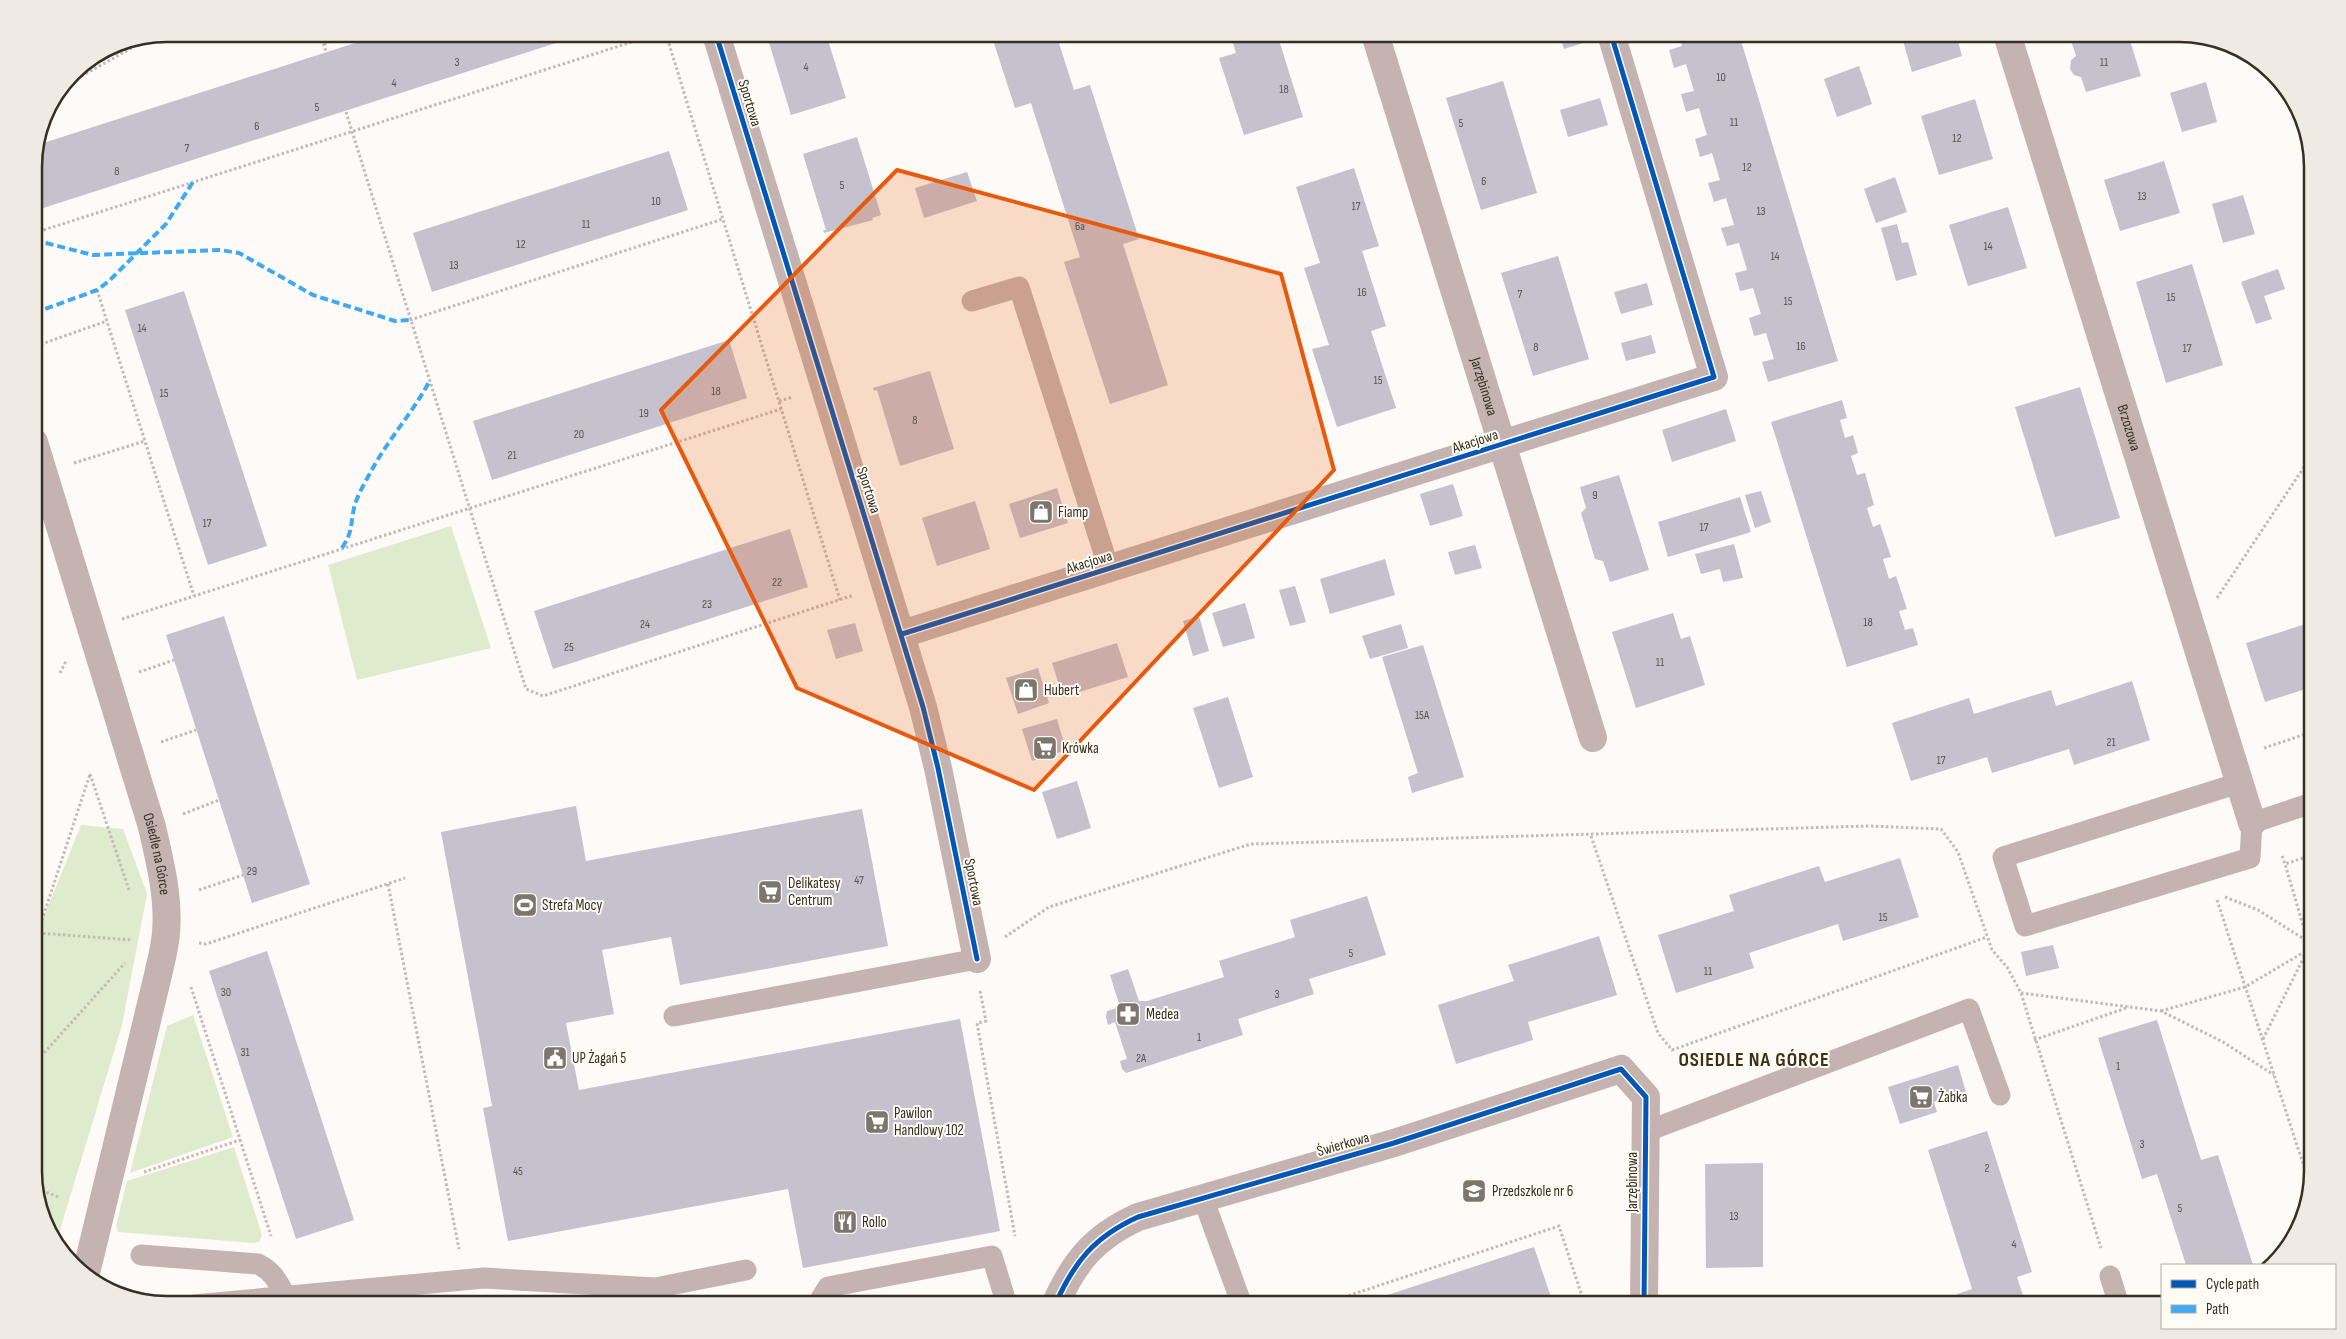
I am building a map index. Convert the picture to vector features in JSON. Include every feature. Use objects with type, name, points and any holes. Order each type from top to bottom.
[{"type":"street","name":"Jarzębinowa","points":[[1378,42],[1593,738]]},
{"type":"street","name":"Akacjowa","points":[[902,634],[1503,445],[1714,376],[1613,42]]},
{"type":"street","name":"Brzozowa","points":[[2010,42],[2240,783],[2261,820]]},
{"type":"street","name":"Sportowa","points":[[719,43],[817,367],[902,634],[938,768],[977,959]]},
{"type":"street","name":"Osiedle na Górce","points":[[43,471],[152,827],[164,883],[167,908],[166,934],[158,975],[87,1267]]},
{"type":"street","name":"Jarzębinowa","points":[[1621,1069],[1646,1098],[1644,1296]]},
{"type":"street","name":"Świerkowa","points":[[1060,1296],[1071,1273],[1095,1243],[1123,1224],[1138,1217],[1394,1142],[1621,1069]]},
{"type":"lane","points":[[972,301],[1019,287],[1109,569]]},
{"type":"lane","points":[[2240,783],[2002,857],[2025,926],[2250,858],[2261,820],[2304,807]]},
{"type":"lane","points":[[674,1016],[977,959]]},
{"type":"lane","points":[[1645,1132],[1969,1009],[2000,1095]]},
{"type":"lane","points":[[1203,1198],[1239,1296]]},
{"type":"lane","points":[[141,1255],[258,1264],[268,1269],[275,1276],[285,1296]]},
{"type":"lane","points":[[822,1296],[828,1287],[992,1256],[1003,1296]]},
{"type":"lane","points":[[296,1296],[484,1278],[655,1288],[746,1270]]},
{"type":"lane","points":[[2110,1276],[2116,1296]]},
{"type":"path","points":[[326,51],[324,44],[327,43]]},
{"type":"path","points":[[43,230],[630,43]]},
{"type":"path","points":[[669,43],[840,600]]},
{"type":"path","points":[[84,75],[131,48]]},
{"type":"path","points":[[346,112],[526,689],[543,696],[886,584]]},
{"type":"path","points":[[410,320],[723,219]]},
{"type":"path","points":[[97,290],[194,596]]},
{"type":"path","points":[[43,344],[107,321]]},
{"type":"path","points":[[114,622],[781,409]]},
{"type":"path","points":[[72,464],[145,441]]},
{"type":"path","points":[[2213,604],[2303,468]]},
{"type":"path","points":[[136,673],[174,660]]},
{"type":"path","points":[[158,743],[196,730]]},
{"type":"path","points":[[2260,749],[2304,735]]},
{"type":"path","points":[[43,918],[90,774],[130,894]]},
{"type":"path","points":[[180,815],[219,800]]},
{"type":"path","points":[[2261,820],[2285,864],[2304,923]]},
{"type":"path","points":[[977,959],[1028,919],[1049,907],[1251,844],[1591,836],[1870,826],[1941,830],[1958,852],[1992,950],[2007,967],[2021,994],[2034,1040],[2058,1106],[2110,1276]]},
{"type":"path","points":[[1591,836],[1658,1033],[1672,1050],[1987,937]]},
{"type":"path","points":[[2285,864],[2304,858]]},
{"type":"path","points":[[2208,871],[2304,1166]]},
{"type":"path","points":[[191,892],[243,875]]},
{"type":"path","points":[[196,942],[206,944],[405,878]]},
{"type":"path","points":[[388,884],[460,1255]]},
{"type":"path","points":[[2215,893],[2258,910],[2304,939]]},
{"type":"path","points":[[43,933],[136,940]]},
{"type":"path","points":[[2021,994],[2162,1010],[2245,988],[2304,953]]},
{"type":"path","points":[[2262,1039],[2304,957]]},
{"type":"path","points":[[43,1054],[126,962]]},
{"type":"path","points":[[188,979],[272,1239]]},
{"type":"path","points":[[980,989],[986,1021],[977,1023],[1016,1240]]},
{"type":"path","points":[[2034,1040],[2130,1007]]},
{"type":"path","points":[[2162,1010],[2223,1042],[2275,1075]]},
{"type":"path","points":[[137,1175],[240,1140]]},
{"type":"path","points":[[44,1192],[59,1197]]},
{"type":"path","points":[[1347,1296],[1559,1226],[1582,1296]]},
{"type":"highlighted area","points":[[897,170],[1281,274],[1334,470],[1034,790],[797,688],[661,410]]},
{"type":"green space","points":[[451,526],[491,648],[357,680],[328,565]]},
{"type":"green space","points":[[81,825],[123,829],[147,894],[122,1025],[59,1233],[49,1211],[43,1179],[43,919]]},
{"type":"green space","points":[[193,1015],[233,1137],[130,1173],[167,1026]]},
{"type":"green space","points":[[234,1147],[262,1235],[259,1242],[118,1232],[116,1226],[127,1181]]},
{"type":"building","points":[[1233,42],[1280,42],[1303,117],[1244,135],[1219,58],[1236,53]]},
{"type":"building","points":[[1562,42],[1585,42],[1564,49]]},
{"type":"building","points":[[1681,42],[1741,42],[1838,361],[1768,382],[1762,362],[1774,359],[1766,333],[1754,336],[1749,318],[1761,314],[1753,288],[1740,291],[1735,273],[1747,270],[1739,243],[1727,246],[1721,228],[1734,225],[1726,198],[1714,202],[1708,183],[1720,180],[1712,153],[1700,157],[1695,139],[1707,135],[1699,108],[1686,112],[1681,94],[1694,91],[1686,64],[1674,68],[1669,50],[1682,46]]},
{"type":"building","points":[[1903,42],[1958,42],[1962,56],[1912,72]]},
{"type":"building","points":[[2072,42],[2130,42],[2141,76],[2086,92],[2081,77],[2074,75],[2070,69],[2071,60],[2076,56]]},
{"type":"building","points":[[355,43],[557,43],[43,208],[43,160],[46,142]]},
{"type":"building","points":[[769,43],[829,43],[846,98],[791,115]]},
{"type":"building","points":[[994,43],[1059,43],[1074,90],[1090,85],[1139,239],[1123,244],[1168,385],[1110,404],[1064,262],[1080,257],[1031,103],[1015,108]]},
{"type":"building","points":[[1859,66],[1872,104],[1837,117],[1824,79]]},
{"type":"building","points":[[1503,81],[1537,193],[1481,210],[1446,98]]},
{"type":"building","points":[[2206,82],[2217,122],[2182,132],[2170,93]]},
{"type":"building","points":[[1600,98],[1608,125],[1568,137],[1560,110]]},
{"type":"building","points":[[1975,99],[1993,159],[1939,175],[1921,116]]},
{"type":"building","points":[[857,137],[881,215],[872,218],[873,220],[824,233],[823,230],[826,230],[803,154]]},
{"type":"building","points":[[669,151],[688,210],[432,292],[413,233]]},
{"type":"building","points":[[2164,161],[2180,213],[2120,231],[2104,180]]},
{"type":"building","points":[[1354,168],[1379,246],[1362,251],[1386,326],[1371,331],[1396,408],[1337,427],[1312,349],[1329,345],[1304,268],[1320,263],[1296,187]]},
{"type":"building","points":[[967,172],[977,201],[924,218],[915,188]]},
{"type":"building","points":[[1895,177],[1907,212],[1876,223],[1864,189]]},
{"type":"building","points":[[2243,195],[2255,234],[2223,243],[2212,204]]},
{"type":"building","points":[[2008,207],[2027,268],[1968,286],[1949,225]]},
{"type":"building","points":[[1897,224],[1902,243],[1908,242],[1917,275],[1896,281],[1881,228]]},
{"type":"building","points":[[1558,256],[1589,359],[1533,376],[1501,273]]},
{"type":"building","points":[[2192,264],[2223,365],[2166,383],[2136,282]]},
{"type":"building","points":[[2278,269],[2285,289],[2264,296],[2272,319],[2256,324],[2241,282]]},
{"type":"building","points":[[1647,283],[1653,305],[1621,314],[1614,292]]},
{"type":"building","points":[[184,291],[267,546],[208,565],[125,310]]},
{"type":"building","points":[[1651,335],[1656,353],[1626,361],[1621,343]]},
{"type":"building","points":[[729,340],[747,398],[492,480],[473,421]]},
{"type":"building","points":[[930,371],[954,449],[900,466],[877,390],[874,391],[873,388]]},
{"type":"building","points":[[2080,387],[2120,518],[2055,537],[2015,407]]},
{"type":"building","points":[[1842,400],[1847,418],[1840,420],[1845,438],[1853,435],[1858,453],[1851,456],[1857,475],[1865,473],[1874,505],[1867,508],[1873,527],[1880,524],[1891,557],[1883,559],[1889,579],[1896,576],[1907,609],[1899,611],[1905,630],[1913,628],[1918,645],[1847,667],[1771,422]]},
{"type":"building","points":[[1726,409],[1736,441],[1672,462],[1662,430]]},
{"type":"building","points":[[1619,475],[1649,570],[1610,582],[1603,561],[1595,559],[1581,513],[1586,508],[1580,487]]},
{"type":"building","points":[[1453,484],[1463,516],[1430,526],[1420,494]]},
{"type":"building","points":[[1057,488],[1068,523],[1020,538],[1009,504]]},
{"type":"building","points":[[1761,491],[1771,522],[1755,528],[1745,495]]},
{"type":"building","points":[[1740,497],[1751,532],[1668,557],[1658,522]]},
{"type":"building","points":[[975,501],[990,549],[937,566],[922,518]]},
{"type":"building","points":[[790,529],[808,587],[553,669],[534,611]]},
{"type":"building","points":[[1734,544],[1743,578],[1723,582],[1720,569],[1701,574],[1695,554]]},
{"type":"building","points":[[1475,545],[1482,568],[1455,575],[1448,552]]},
{"type":"building","points":[[1385,559],[1395,595],[1330,614],[1320,579]]},
{"type":"building","points":[[1295,586],[1306,622],[1290,626],[1279,590]]},
{"type":"building","points":[[1245,603],[1255,638],[1223,647],[1212,613]]},
{"type":"building","points":[[1673,613],[1681,639],[1690,636],[1705,685],[1636,708],[1612,632]]},
{"type":"building","points":[[224,616],[310,884],[252,903],[166,635]]},
{"type":"building","points":[[1199,616],[1209,651],[1193,656],[1183,621]]},
{"type":"building","points":[[855,623],[863,651],[836,659],[827,630]]},
{"type":"building","points":[[1401,624],[1408,648],[1370,659],[1362,636]]},
{"type":"building","points":[[2303,625],[2304,690],[2265,702],[2246,643]]},
{"type":"building","points":[[1117,643],[1128,677],[1063,697],[1052,663]]},
{"type":"building","points":[[1423,645],[1464,777],[1412,793],[1408,777],[1418,773],[1382,657]]},
{"type":"building","points":[[1038,668],[1049,703],[1018,714],[1006,678]]},
{"type":"building","points":[[2132,681],[2150,740],[2074,765],[2069,749],[1992,773],[1987,757],[1911,781],[1892,723],[1969,698],[1974,714],[2051,690],[2056,706]]},
{"type":"building","points":[[1228,697],[1253,777],[1219,788],[1193,708]]},
{"type":"building","points":[[1057,719],[1066,750],[1032,761],[1022,729]]},
{"type":"building","points":[[1077,781],[1091,828],[1057,839],[1042,792]]},
{"type":"building","points":[[576,806],[586,861],[862,809],[888,946],[680,985],[671,937],[602,950],[614,1014],[566,1023],[579,1090],[960,1019],[1000,1231],[803,1268],[788,1189],[508,1241],[483,1108],[492,1106],[441,832]]},
{"type":"building","points":[[1900,858],[1919,917],[1843,941],[1838,924],[1749,953],[1754,968],[1676,993],[1658,935],[1734,911],[1729,895],[1819,866],[1825,882]]},
{"type":"building","points":[[1367,896],[1386,955],[1309,979],[1314,994],[1238,1019],[1243,1035],[1126,1073],[1122,1069],[1120,1061],[1127,1059],[1115,1022],[1108,1025],[1106,1017],[1107,1011],[1120,1007],[1110,975],[1128,969],[1139,1001],[1147,1001],[1224,977],[1219,961],[1295,937],[1290,920]]},
{"type":"building","points":[[1599,936],[1617,995],[1528,1022],[1533,1040],[1456,1064],[1438,1005],[1514,981],[1508,965]]},
{"type":"building","points":[[2053,945],[2059,968],[2026,976],[2021,952]]},
{"type":"building","points":[[267,951],[354,1220],[296,1239],[209,971]]},
{"type":"building","points":[[2157,1020],[2201,1160],[2218,1155],[2253,1264],[2186,1264],[2157,1174],[2142,1179],[2098,1038]]},
{"type":"building","name":"Żabka","points":[[1958,1065],[1966,1092],[1934,1102],[1937,1112],[1900,1124],[1888,1087]]},
{"type":"building","points":[[1987,1131],[2032,1272],[2017,1277],[2023,1296],[1958,1296],[1957,1294],[1972,1289],[1928,1150]]},
{"type":"building","points":[[1763,1163],[1763,1267],[1706,1268],[1705,1164]]},
{"type":"building","points":[[1534,1247],[1551,1296],[1384,1296]]},
{"type":"marked path","points":[[43,310],[97,290],[109,281],[166,224],[193,182]]},
{"type":"marked path","points":[[43,242],[93,255],[220,250],[239,253],[313,295],[395,321],[410,320]]},
{"type":"marked path","points":[[342,548],[350,533],[354,508],[362,487],[429,382]]},
{"type":"cycle path","points":[[902,634],[1714,377],[1613,42]]},
{"type":"cycle path","points":[[719,43],[923,707],[938,768],[977,959]]},
{"type":"cycle path","points":[[1059,1296],[1070,1276],[1087,1252],[1109,1233],[1138,1217],[1394,1143],[1621,1069],[1646,1097],[1644,1296]]},
{"type":"place","name":"Fiamp","points":[[1041,512]]},
{"type":"place","name":"Hubert","points":[[1026,690]]},
{"type":"place","name":"Krówka","points":[[1045,748]]},
{"type":"place","name":"Delikatesy Centrum","points":[[770,892]]},
{"type":"place","name":"Strefa Mocy","points":[[525,905]]},
{"type":"place","name":"Medea","points":[[1128,1014]]},
{"type":"place","name":"UP Żagań 5","points":[[555,1058]]},
{"type":"place","name":"Żabka","points":[[1921,1097]]},
{"type":"place","name":"Pawilon Handlowy 102","points":[[877,1122]]},
{"type":"place","name":"Przedszkole nr 6","points":[[1474,1191]]},
{"type":"place","name":"Rollo","points":[[845,1222]]},
{"type":"district","name":"OSIEDLE NA GÓRCE","points":[[1754,1059]]}]
